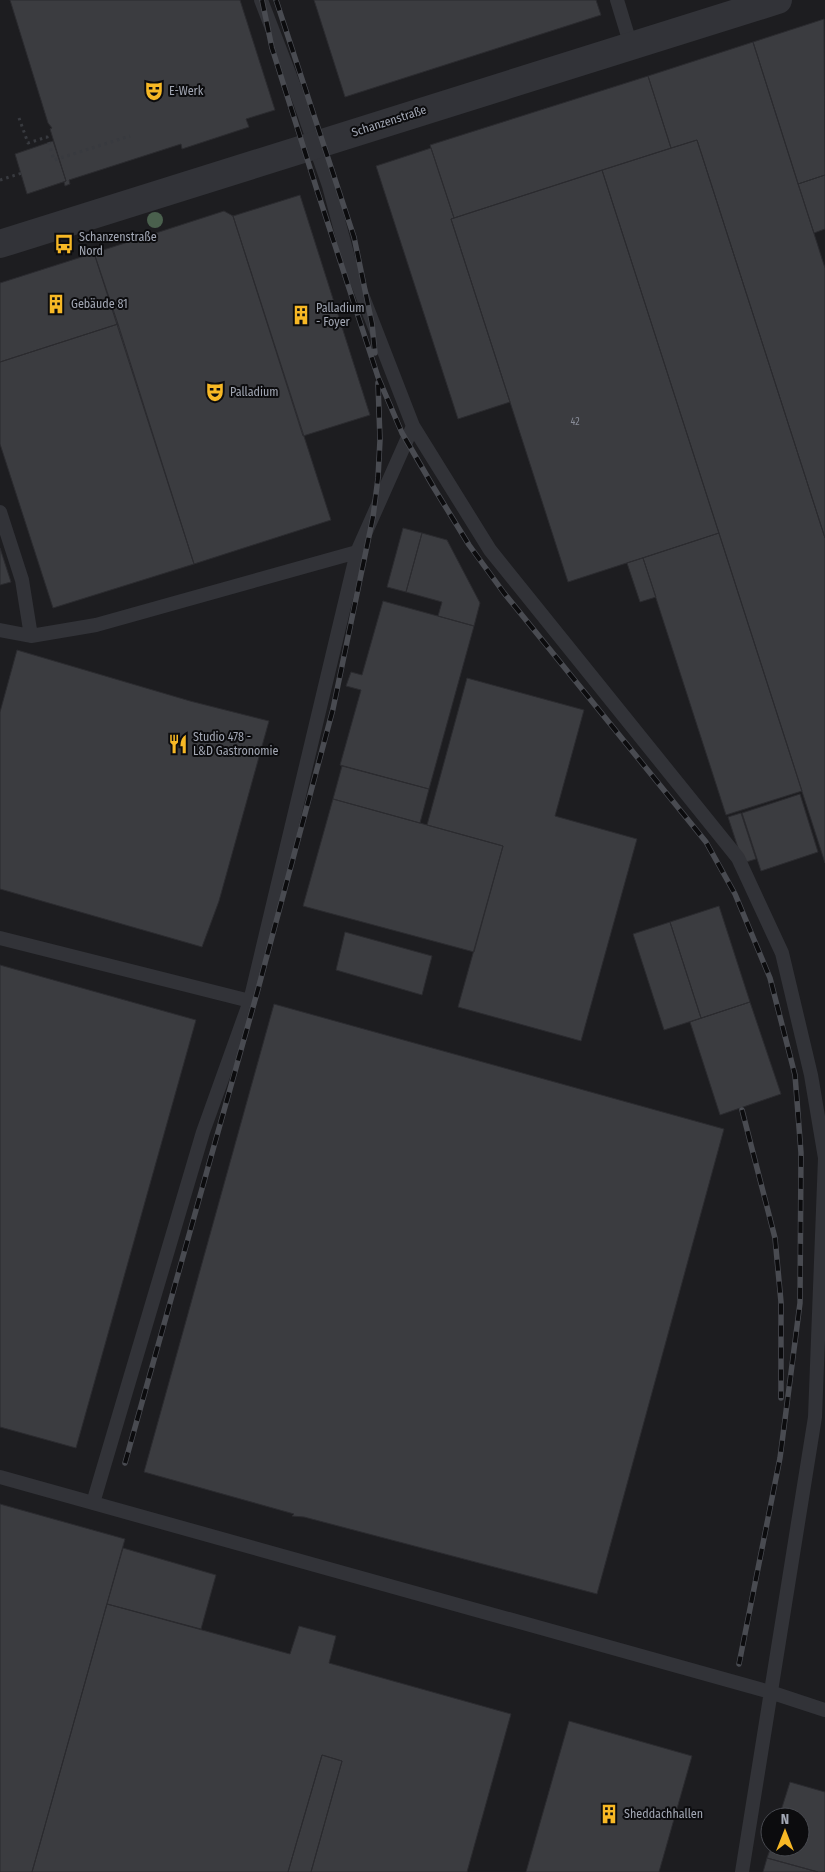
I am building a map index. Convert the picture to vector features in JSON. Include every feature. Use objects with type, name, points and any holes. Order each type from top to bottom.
[{"type":"street","name":"Schanzenstraße","points":[[0,244],[314,146],[412,113],[778,0]]},
{"type":"lane","points":[[261,0],[300,102],[329,186],[349,261],[412,426],[490,550],[738,858],[782,953],[811,1076],[825,1158],[815,1417],[742,1872]]},
{"type":"lane","points":[[617,0],[631,46]]},
{"type":"lane","points":[[93,1503],[203,1132],[250,1001],[357,552],[412,426]]},
{"type":"lane","points":[[0,512],[22,580],[31,636]]},
{"type":"lane","points":[[0,630],[31,636],[96,625],[357,552]]},
{"type":"lane","points":[[0,938],[250,1001]]},
{"type":"lane","points":[[0,1477],[770,1692],[825,1710]]},
{"type":"path","points":[[20,118],[28,143],[47,137],[54,160],[130,136]]},
{"type":"path","points":[[0,180],[22,173]]},
{"type":"shaded area","points":[[0,0],[825,0],[825,1872],[0,1872]]},
{"type":"building","name":"E-Werk","points":[[10,0],[240,0],[275,110],[246,119],[249,127],[182,149],[181,144],[69,180],[70,184],[65,186],[64,182],[66,181],[50,129],[52,128],[48,123]]},
{"type":"building","points":[[314,0],[596,0],[601,15],[345,97]]},
{"type":"building","points":[[824,19],[825,175],[798,184],[753,42]]},
{"type":"building","points":[[753,42],[825,268],[825,538],[697,140],[671,148],[648,76]]},
{"type":"building","points":[[648,76],[671,148],[454,218],[430,145]]},
{"type":"building","points":[[697,140],[825,538],[825,863],[602,170]]},
{"type":"building","points":[[53,141],[66,181],[27,194],[15,154]]},
{"type":"building","points":[[431,148],[454,218],[451,219],[510,402],[458,419],[376,166]]},
{"type":"building","points":[[602,170],[719,533],[568,582],[451,219]]},
{"type":"building","points":[[825,175],[825,229],[814,233],[798,184]]},
{"type":"building","name":"Palladium - Foyer","points":[[300,195],[370,415],[303,436],[233,216]]},
{"type":"building","name":"Palladium","points":[[224,211],[233,216],[331,520],[194,564],[94,253]]},
{"type":"building","name":"Gebäude 81","points":[[94,253],[118,324],[0,362],[0,283]]},
{"type":"building","points":[[118,324],[194,564],[53,608],[0,444],[0,362]]},
{"type":"building","points":[[403,528],[422,533],[406,592],[387,587]]},
{"type":"building","points":[[422,533],[447,540],[480,603],[474,626],[438,616],[442,602],[406,592]]},
{"type":"building","points":[[719,533],[802,791],[726,815],[643,558]]},
{"type":"building","points":[[0,548],[11,582],[0,585]]},
{"type":"building","points":[[643,558],[656,597],[640,602],[627,563]]},
{"type":"building","points":[[383,601],[474,626],[429,789],[340,765],[361,690],[346,686],[351,672],[362,675]]},
{"type":"building","points":[[17,650],[190,701],[269,721],[219,901],[202,947],[0,889],[0,712]]},
{"type":"building","points":[[467,678],[584,710],[555,816],[637,839],[581,1041],[458,1007],[503,846],[427,825]]},
{"type":"building","points":[[342,766],[429,789],[420,823],[333,799]]},
{"type":"building","points":[[800,794],[818,852],[761,871],[742,813]]},
{"type":"building","points":[[333,799],[503,846],[474,952],[303,906]]},
{"type":"building","points":[[741,813],[756,859],[743,863],[728,817]]},
{"type":"building","points":[[719,906],[750,1002],[701,1018],[670,922]]},
{"type":"building","points":[[670,922],[701,1018],[664,1030],[633,934]]},
{"type":"building","points":[[345,932],[432,956],[422,995],[336,970]]},
{"type":"building","points":[[0,965],[196,1020],[76,1448],[0,1427]]},
{"type":"building","points":[[750,1002],[781,1094],[720,1115],[690,1022]]},
{"type":"building","points":[[274,1004],[724,1129],[597,1594],[304,1517],[292,1516],[294,1514],[144,1472]]},
{"type":"building","points":[[0,1504],[125,1539],[32,1872],[0,1872]]},
{"type":"building","points":[[123,1548],[216,1575],[201,1629],[107,1604]]},
{"type":"building","points":[[107,1604],[290,1654],[299,1626],[336,1636],[329,1663],[511,1714],[467,1872],[311,1872],[342,1761],[322,1755],[288,1872],[32,1872]]},
{"type":"building","name":"Sheddachhallen","points":[[569,1721],[692,1756],[659,1872],[526,1872]]},
{"type":"building","points":[[322,1755],[342,1761],[311,1872],[288,1872]]},
{"type":"building","points":[[790,1782],[825,1792],[825,1872],[818,1872],[767,1858],[810,1857],[810,1807],[782,1807]]},
{"type":"building","points":[[767,1858],[818,1872],[763,1872]]},
{"type":"railway","points":[[262,0],[272,48],[317,190],[378,377],[402,433],[469,545],[504,593],[706,842],[735,894],[770,978],[795,1075],[801,1153],[800,1303],[780,1458],[739,1664]]},
{"type":"railway","points":[[276,0],[354,237],[372,324],[375,353]]},
{"type":"railway","points":[[125,1463],[257,993],[333,709],[373,517],[380,440],[378,383]]},
{"type":"railway","points":[[742,1110],[775,1238],[781,1302],[781,1398]]},
{"type":"place","name":"E-Werk","points":[[154,91]]},
{"type":"place","name":"Schanzenstraße Nord","points":[[64,244]]},
{"type":"place","name":"Gebäude 81","points":[[56,304]]},
{"type":"place","name":"Palladium - Foyer","points":[[301,315]]},
{"type":"place","name":"Palladium","points":[[215,392]]},
{"type":"place","name":"Studio 478 - L&D Gastronomie","points":[[178,744]]},
{"type":"place","name":"Sheddachhallen","points":[[609,1814]]}]
